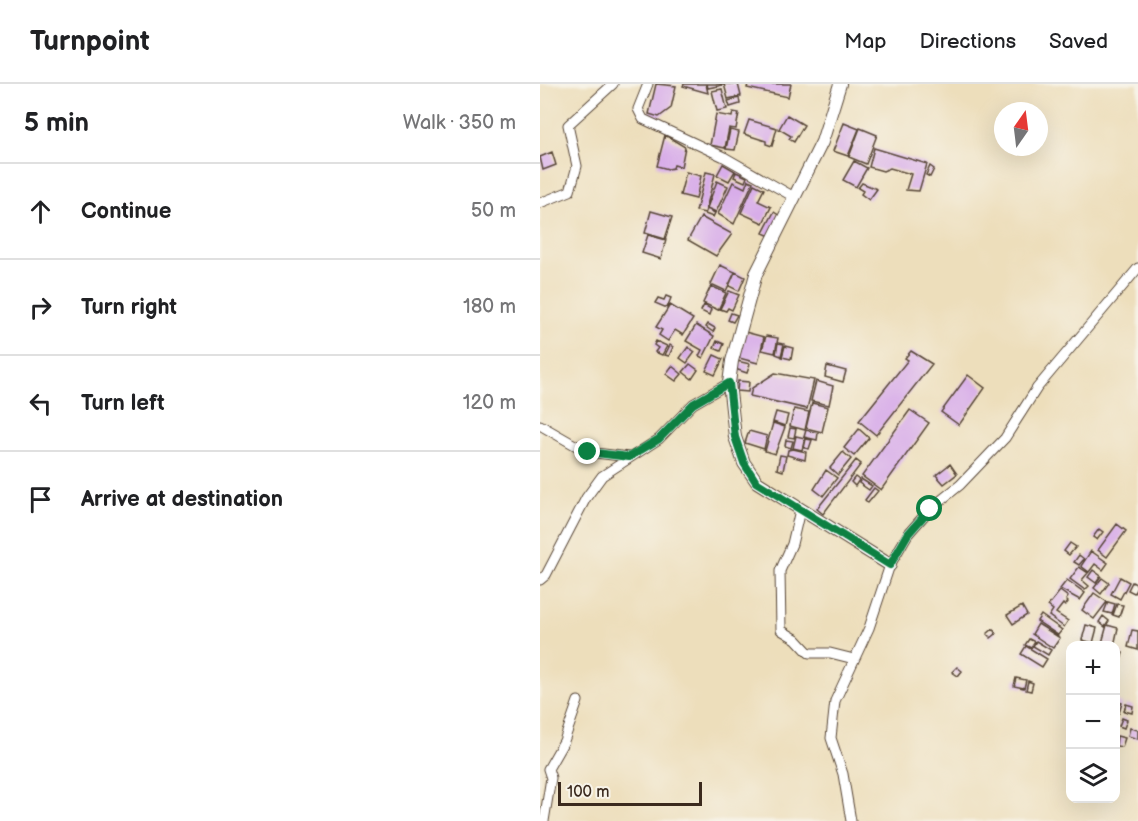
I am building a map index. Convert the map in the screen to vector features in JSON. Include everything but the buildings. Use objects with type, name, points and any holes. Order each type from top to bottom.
[{"type":"street","points":[[540,203],[570,191],[577,166],[568,125],[613,84]]},
{"type":"street","points":[[648,84],[638,109],[643,119],[724,157],[794,197]]},
{"type":"street","points":[[840,84],[822,142],[756,274],[732,361],[729,383],[735,437],[744,463],[756,482],[890,565]]},
{"type":"street","points":[[851,821],[843,774],[831,738],[836,700],[869,628],[890,565],[908,534],[930,509],[960,485],[1005,438],[1037,388],[1138,268]]},
{"type":"street","points":[[540,580],[546,575],[586,498],[602,476],[659,439],[693,404],[729,383]]},
{"type":"street","points":[[540,425],[588,452],[629,457]]},
{"type":"street","points":[[800,510],[792,544],[780,571],[780,630],[796,639],[809,653],[830,653],[854,659]]},
{"type":"street","points":[[543,821],[551,778],[544,770],[564,741],[578,701]]},
{"type":"route","points":[[588,452],[629,457],[659,439],[693,404],[729,383],[735,437],[744,463],[756,482],[788,503],[890,565],[908,534],[930,509]]}]
